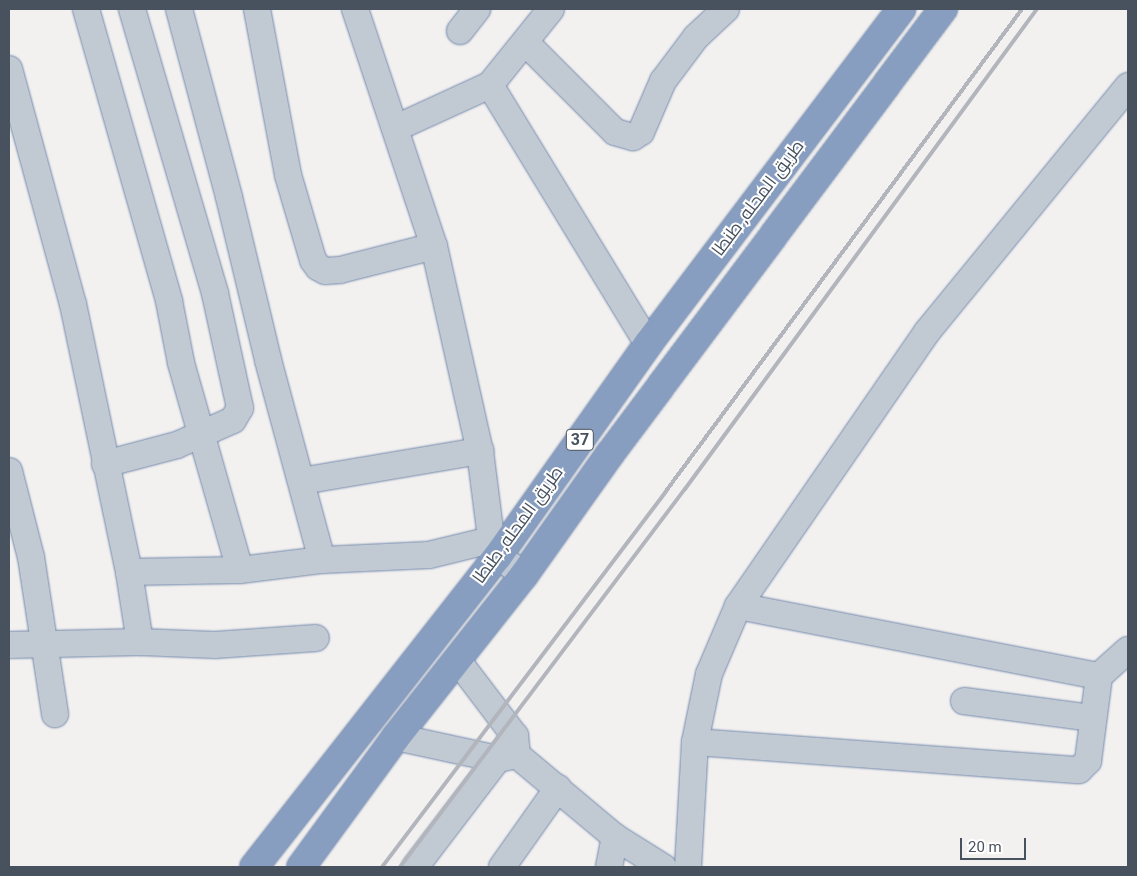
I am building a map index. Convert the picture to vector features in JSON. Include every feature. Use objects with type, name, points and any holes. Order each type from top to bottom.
[{"type":"highway","name":"طريق المحله, طنطا","points":[[254,867],[901,9]]},
{"type":"highway","name":"طريق المحله, طنطا","points":[[301,867],[396,737],[458,661],[524,575],[610,454],[942,9]]},
{"type":"street","points":[[86,9],[164,284],[181,363],[240,570]]},
{"type":"street","points":[[104,464],[177,445],[233,420],[238,415],[240,402],[215,293],[132,9]]},
{"type":"street","points":[[179,9],[229,197],[268,360],[322,560]]},
{"type":"street","points":[[257,9],[288,175],[313,260],[318,267],[325,271],[340,270],[434,246]]},
{"type":"street","points":[[355,9],[434,246],[480,451],[494,548],[524,575]]},
{"type":"street","points":[[460,30],[478,9]]},
{"type":"street","points":[[396,128],[490,85],[526,43],[551,9]]},
{"type":"street","points":[[526,43],[615,132],[633,137],[641,132],[658,92],[674,66],[696,37],[726,9]]},
{"type":"street","points":[[9,69],[73,304],[104,464],[129,572],[140,642]]},
{"type":"street","points":[[490,85],[648,344]]},
{"type":"street","points":[[688,867],[695,742],[709,674],[738,606],[927,332],[1128,86]]},
{"type":"street","points":[[302,481],[480,451]]},
{"type":"street","points":[[11,486],[20,563],[42,644],[55,714]]},
{"type":"street","points":[[129,572],[240,570],[322,560],[444,553],[494,548]]},
{"type":"street","points":[[738,606],[1099,676]]},
{"type":"street","points":[[9,645],[140,642],[215,645],[316,638]]},
{"type":"street","points":[[695,742],[1075,771],[1087,764],[1091,718],[1099,676],[1128,650]]},
{"type":"street","points":[[458,661],[510,750],[624,843],[663,867]]},
{"type":"street","points":[[964,701],[1091,718]]},
{"type":"street","points":[[396,737],[510,750]]},
{"type":"street","points":[[415,867],[510,750]]},
{"type":"street","points":[[502,867],[558,788]]},
{"type":"street","points":[[609,867],[624,843]]},
{"type":"railway","points":[[382,867],[666,491],[1022,9]]},
{"type":"railway","points":[[400,867],[685,489],[1037,9]]}]
